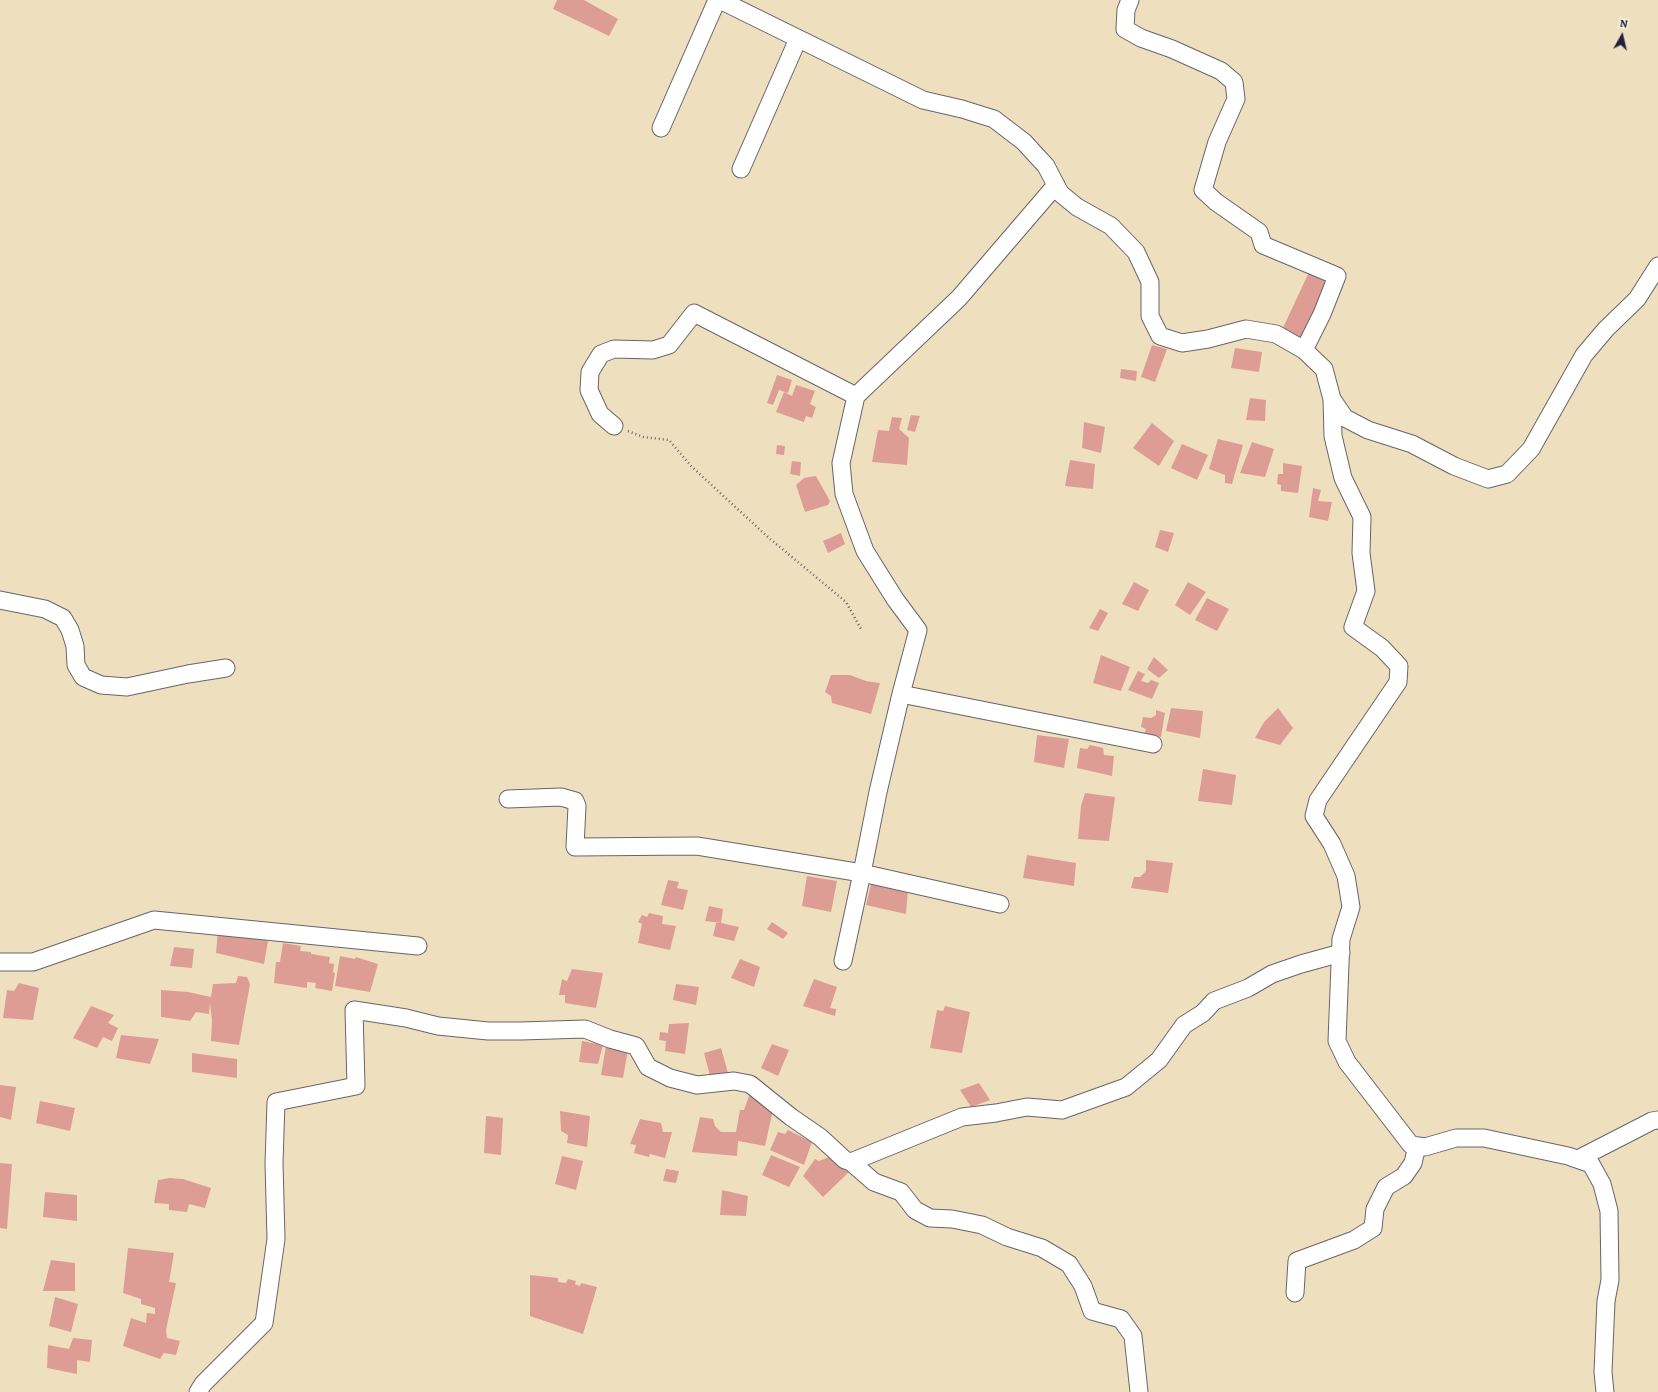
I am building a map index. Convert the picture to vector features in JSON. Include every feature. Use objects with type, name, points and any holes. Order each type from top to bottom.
[{"type":"street","points":[[661,128],[719,0],[923,100],[994,119],[1024,142],[1046,166],[1060,193],[1077,207],[1111,226],[1136,252],[1150,282],[1150,316],[1160,336],[1182,343],[1208,339],[1246,329],[1276,334],[1304,350],[1324,369],[1332,399],[1333,436],[1343,478],[1362,517],[1361,553],[1366,591],[1353,627],[1382,648],[1399,666],[1398,682],[1318,800],[1314,816],[1332,844],[1346,876],[1351,908],[1341,939],[1337,1042],[1347,1062],[1411,1145],[1425,1147],[1456,1138],[1484,1138],[1568,1156],[1590,1164],[1602,1184],[1610,1211],[1610,1280],[1606,1301],[1603,1372],[1605,1392]]},
{"type":"street","points":[[1130,0],[1126,10],[1125,29],[1141,38],[1172,49],[1221,71],[1234,82],[1236,99],[1217,142],[1203,190],[1216,202],[1258,232],[1263,245],[1337,276],[1322,314],[1304,350]]},
{"type":"street","points":[[742,169],[798,39]]},
{"type":"street","points":[[843,960],[878,792],[918,630],[895,598],[865,551],[844,494],[841,463],[856,396],[959,298],[1056,185]]},
{"type":"street","points":[[1332,399],[1345,418],[1368,430],[1412,444],[1454,466],[1488,479],[1508,474],[1531,449],[1584,355],[1606,329],[1637,298],[1658,266]]},
{"type":"street","points":[[614,426],[600,414],[589,390],[590,372],[601,354],[614,349],[653,350],[669,345],[694,313],[856,396]]},
{"type":"street","points":[[0,600],[45,609],[63,618],[70,630],[75,646],[76,665],[83,677],[101,685],[127,687],[188,674],[226,668]]},
{"type":"street","points":[[901,694],[1154,744]]},
{"type":"street","points":[[508,799],[561,796],[575,801],[577,806],[575,847],[697,846],[862,873],[1000,904]]},
{"type":"street","points":[[0,962],[33,962],[154,920],[418,946]]},
{"type":"street","points":[[852,1162],[962,1117],[996,1113],[1027,1107],[1062,1110],[1126,1087],[1159,1060],[1184,1025],[1203,1013],[1214,1001],[1248,988],[1272,974],[1341,953]]},
{"type":"street","points":[[198,1392],[203,1384],[264,1323],[276,1240],[274,1163],[276,1102],[356,1086],[354,1010],[406,1018],[438,1026],[488,1031],[585,1029],[610,1039],[636,1046],[648,1067],[670,1078],[697,1085],[734,1081],[750,1084],[791,1117],[820,1137],[846,1160],[852,1162],[874,1182],[900,1192],[915,1210],[930,1218],[952,1219],[982,1225],[1007,1237],[1042,1248],[1069,1264],[1083,1286],[1092,1311],[1121,1319],[1133,1336],[1139,1392]]},
{"type":"street","points":[[1578,1159],[1652,1121],[1658,1120]]},
{"type":"street","points":[[1295,1293],[1297,1261],[1354,1240],[1373,1228],[1375,1209],[1386,1187],[1404,1176],[1413,1164],[1417,1146]]},
{"type":"path","points":[[614,426],[643,437],[669,440],[691,466],[763,533],[846,602],[861,629]]},
{"type":"building","points":[[557,0],[584,0],[618,19],[609,36],[553,9]]},
{"type":"building","points":[[1310,270],[1331,278],[1302,344],[1281,332]]},
{"type":"building","points":[[1152,345],[1167,349],[1155,382],[1141,377]]},
{"type":"building","points":[[1235,348],[1262,352],[1259,372],[1231,368]]},
{"type":"building","points":[[1121,369],[1137,371],[1136,381],[1120,378]]},
{"type":"building","points":[[777,375],[792,380],[788,393],[779,390],[773,405],[767,403]]},
{"type":"building","points":[[796,385],[815,391],[810,404],[816,407],[812,418],[806,416],[804,422],[776,412],[784,392],[792,396]]},
{"type":"building","points":[[1250,398],[1266,400],[1265,421],[1246,420]]},
{"type":"building","points":[[911,415],[920,416],[915,432],[907,430]]},
{"type":"building","points":[[892,417],[902,418],[899,429],[909,438],[907,465],[872,462],[878,430],[889,431]]},
{"type":"building","points":[[1084,422],[1105,427],[1101,453],[1082,448]]},
{"type":"building","points":[[1152,423],[1174,441],[1159,466],[1133,448]]},
{"type":"building","points":[[1218,439],[1243,445],[1232,484],[1225,483],[1225,475],[1209,469]]},
{"type":"building","points":[[1252,442],[1274,449],[1265,477],[1240,473]]},
{"type":"building","points":[[1182,444],[1208,455],[1197,480],[1171,468]]},
{"type":"building","points":[[777,445],[785,446],[784,455],[776,454]]},
{"type":"building","points":[[1070,460],[1095,464],[1093,489],[1065,486]]},
{"type":"building","points":[[792,461],[801,462],[800,476],[790,474]]},
{"type":"building","points":[[1283,463],[1302,466],[1298,493],[1281,491],[1281,485],[1277,484],[1278,474],[1283,474]]},
{"type":"building","points":[[816,476],[830,501],[828,505],[805,512],[796,485],[804,478]]},
{"type":"building","points":[[1313,488],[1321,490],[1318,501],[1332,502],[1328,521],[1309,517]]},
{"type":"building","points":[[1160,530],[1174,533],[1168,552],[1155,547]]},
{"type":"building","points":[[841,533],[845,544],[828,553],[823,541]]},
{"type":"building","points":[[1134,582],[1149,590],[1138,611],[1122,604]]},
{"type":"building","points":[[1188,582],[1206,592],[1190,615],[1175,605]]},
{"type":"building","points":[[1207,598],[1229,609],[1217,631],[1195,620]]},
{"type":"building","points":[[1100,609],[1108,613],[1098,631],[1089,628]]},
{"type":"building","points":[[1101,655],[1130,667],[1121,691],[1093,683]]},
{"type":"building","points":[[1154,657],[1168,670],[1159,678],[1147,669]]},
{"type":"building","points":[[1138,671],[1145,674],[1141,681],[1148,683],[1151,680],[1159,683],[1152,699],[1128,690]]},
{"type":"building","points":[[831,675],[850,675],[866,681],[880,683],[871,714],[832,703],[831,696],[825,692]]},
{"type":"building","points":[[1171,708],[1203,711],[1200,738],[1166,731]]},
{"type":"building","points":[[1278,708],[1293,728],[1280,745],[1255,738],[1264,722]]},
{"type":"building","points":[[1156,710],[1165,713],[1161,737],[1144,734],[1146,729],[1141,727],[1143,717],[1151,718],[1156,715]]},
{"type":"building","points":[[1037,735],[1069,739],[1064,768],[1034,762]]},
{"type":"building","points":[[1090,745],[1103,748],[1104,755],[1114,756],[1112,776],[1077,768],[1080,748],[1087,749]]},
{"type":"building","points":[[1203,769],[1236,775],[1232,805],[1198,801]]},
{"type":"building","points":[[1085,793],[1115,797],[1109,841],[1078,839],[1081,806]]},
{"type":"building","points":[[1027,855],[1076,863],[1074,886],[1023,878]]},
{"type":"building","points":[[1146,860],[1173,863],[1168,893],[1131,888],[1134,877],[1140,877],[1146,871]]},
{"type":"building","points":[[807,876],[837,881],[831,912],[802,906]]},
{"type":"building","points":[[668,880],[679,882],[677,888],[688,890],[683,910],[661,905]]},
{"type":"building","points":[[871,884],[908,890],[906,914],[866,905]]},
{"type":"building","points":[[709,906],[723,909],[721,923],[705,921]]},
{"type":"building","points":[[649,913],[663,916],[662,924],[676,926],[670,950],[638,943],[642,924],[638,922],[642,915],[647,917]]},
{"type":"building","points":[[772,922],[788,933],[783,939],[767,929]]},
{"type":"building","points":[[716,923],[739,927],[734,941],[713,936]]},
{"type":"building","points":[[218,930],[268,941],[264,964],[216,953]]},
{"type":"building","points":[[283,943],[301,946],[300,951],[330,957],[329,963],[334,964],[333,972],[335,973],[332,991],[315,988],[316,983],[307,982],[307,988],[274,983],[276,962],[280,962]]},
{"type":"building","points":[[174,947],[194,949],[192,968],[170,966]]},
{"type":"building","points":[[340,956],[355,959],[356,957],[378,964],[370,992],[335,986]]},
{"type":"building","points":[[740,959],[760,967],[754,987],[731,978]]},
{"type":"building","points":[[572,969],[603,973],[596,1008],[565,1003],[565,995],[559,995],[562,979],[567,981]]},
{"type":"building","points":[[238,976],[247,977],[250,984],[239,1045],[211,1041],[212,1020],[210,1003],[209,1014],[196,1012],[190,1021],[161,1017],[161,990],[188,992],[211,997],[213,984],[236,983]]},
{"type":"building","points":[[814,979],[837,987],[830,1008],[836,1009],[835,1016],[803,1006]]},
{"type":"building","points":[[19,983],[39,988],[33,1020],[3,1018],[7,990],[14,991]]},
{"type":"building","points":[[676,984],[699,987],[696,1005],[673,1000]]},
{"type":"building","points":[[91,1006],[114,1015],[108,1023],[118,1028],[112,1041],[103,1037],[97,1048],[73,1038]]},
{"type":"building","points":[[945,1006],[970,1012],[962,1053],[930,1048],[937,1010],[943,1011]]},
{"type":"building","points":[[689,1023],[685,1054],[665,1051],[666,1041],[659,1040],[660,1032],[668,1033],[669,1024]]},
{"type":"building","points":[[121,1035],[159,1039],[150,1064],[116,1058]]},
{"type":"building","points":[[582,1041],[603,1045],[598,1064],[579,1062]]},
{"type":"building","points":[[772,1044],[789,1050],[778,1076],[761,1068]]},
{"type":"building","points":[[606,1046],[628,1050],[623,1078],[601,1075]]},
{"type":"building","points":[[721,1048],[728,1073],[710,1076],[704,1053]]},
{"type":"building","points":[[192,1053],[237,1059],[237,1078],[192,1072]]},
{"type":"building","points":[[979,1083],[990,1100],[971,1107],[960,1090]]},
{"type":"building","points":[[0,1085],[16,1087],[11,1120],[0,1117]]},
{"type":"building","points":[[749,1096],[764,1099],[762,1106],[773,1110],[765,1146],[738,1141],[737,1156],[692,1152],[700,1117],[713,1119],[715,1126],[721,1132],[736,1132],[740,1110],[744,1110]]},
{"type":"building","points":[[40,1101],[75,1108],[70,1131],[36,1123]]},
{"type":"building","points":[[560,1111],[590,1116],[587,1147],[567,1143],[568,1135],[561,1131]]},
{"type":"building","points":[[486,1116],[503,1118],[501,1155],[484,1153]]},
{"type":"building","points":[[640,1119],[661,1123],[663,1132],[672,1132],[665,1158],[650,1154],[649,1157],[634,1153],[636,1145],[630,1144]]},
{"type":"building","points":[[788,1130],[812,1142],[804,1165],[770,1150],[778,1132],[785,1134]]},
{"type":"building","points":[[771,1155],[800,1167],[789,1187],[762,1175]]},
{"type":"building","points":[[562,1156],[583,1161],[576,1190],[555,1184]]},
{"type":"building","points":[[829,1157],[849,1172],[823,1197],[803,1176],[815,1159],[819,1161]]},
{"type":"building","points":[[0,1163],[12,1164],[7,1229],[0,1228]]},
{"type":"building","points":[[666,1169],[679,1171],[676,1183],[663,1181]]},
{"type":"building","points":[[170,1178],[183,1179],[211,1188],[205,1208],[189,1204],[187,1212],[169,1210],[169,1204],[154,1203],[158,1180]]},
{"type":"building","points":[[722,1190],[748,1196],[746,1216],[720,1215]]},
{"type":"building","points":[[45,1192],[77,1195],[77,1221],[43,1217]]},
{"type":"building","points":[[128,1248],[174,1253],[169,1282],[176,1283],[166,1330],[167,1338],[180,1341],[176,1355],[164,1353],[160,1359],[123,1346],[131,1318],[146,1323],[147,1313],[155,1314],[155,1308],[141,1304],[141,1299],[123,1293]]},
{"type":"building","points":[[51,1260],[75,1263],[75,1291],[43,1291]]},
{"type":"building","points":[[530,1275],[558,1278],[558,1282],[566,1283],[568,1279],[576,1281],[575,1284],[580,1286],[581,1283],[597,1287],[583,1334],[530,1316]]},
{"type":"building","points":[[55,1297],[78,1304],[71,1332],[49,1326]]},
{"type":"building","points":[[73,1338],[92,1340],[90,1362],[77,1360],[77,1374],[47,1368],[48,1345],[69,1349]]}]
